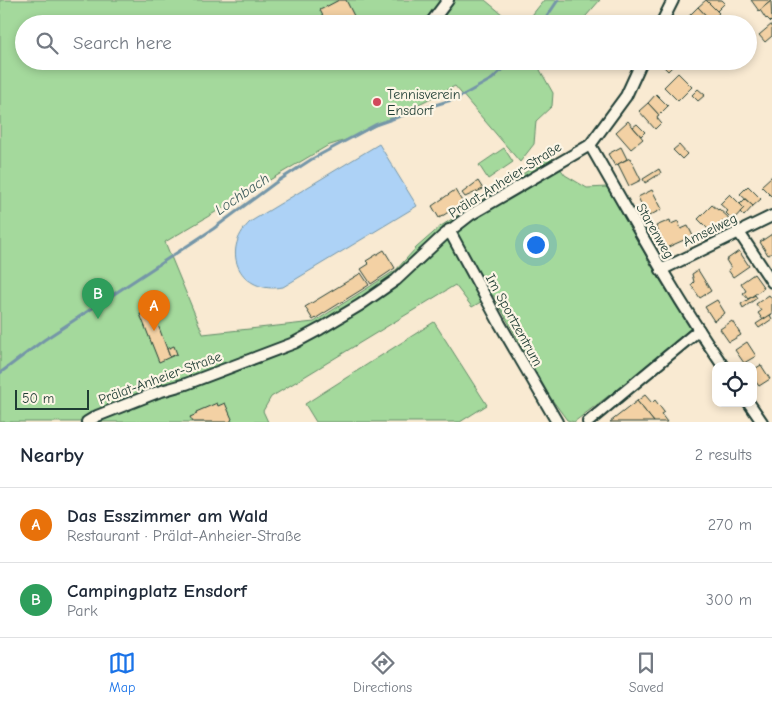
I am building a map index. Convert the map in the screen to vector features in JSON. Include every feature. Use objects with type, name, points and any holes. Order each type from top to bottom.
[{"type":"street","points":[[437,15],[448,0]]},
{"type":"street","points":[[666,15],[674,0]]},
{"type":"street","name":"Prälat-Anheier-Straße","points":[[87,422],[97,416],[158,392],[186,384],[294,343],[384,290],[449,230],[590,145],[626,96],[638,70]]},
{"type":"street","name":"Starenweg","points":[[590,145],[661,270],[720,362]]},
{"type":"street","name":"Amselweg","points":[[661,270],[772,216]]},
{"type":"street","name":"Im Sportzentrum","points":[[449,230],[557,422]]},
{"type":"street","points":[[738,231],[772,282]]},
{"type":"street","points":[[588,422],[699,330]]},
{"type":"street","points":[[752,407],[762,422]]},
{"type":"green space","points":[[0,0],[442,0],[433,15],[15,15],[15,70],[540,70],[553,93],[552,106],[536,121],[534,144],[520,162],[455,86],[349,139],[327,146],[165,242],[203,334],[314,322],[396,270],[416,248],[441,226],[551,156],[565,175],[587,188],[607,187],[655,272],[691,328],[632,378],[574,422],[567,420],[550,397],[493,295],[472,307],[455,285],[271,397],[263,411],[268,422],[0,422]]},
{"type":"green space","points":[[452,0],[485,0],[503,15],[441,15]]},
{"type":"green space","points":[[544,0],[600,0],[587,15],[532,15]]},
{"type":"green space","points":[[504,148],[513,162],[488,179],[479,165]]},
{"type":"green space","points":[[434,322],[487,405],[460,422],[316,422],[305,404]]},
{"type":"water","points":[[379,144],[417,206],[283,287],[268,288],[246,278],[239,269],[236,258],[236,246],[241,234],[250,222]]},
{"type":"building","points":[[339,0],[346,0],[354,15],[322,15],[320,10]]},
{"type":"building","points":[[706,0],[719,13],[717,15],[705,15],[698,7]]},
{"type":"building","points":[[706,0],[722,0],[725,3],[717,11]]},
{"type":"building","points":[[751,0],[771,0],[771,1],[759,11]]},
{"type":"building","points":[[771,1],[771,22],[766,19],[760,10]]},
{"type":"building","points":[[698,7],[705,15],[690,15]]},
{"type":"building","points":[[772,24],[772,36],[765,42],[759,35]]},
{"type":"building","points":[[678,73],[692,87],[678,101],[664,87]]},
{"type":"building","points":[[698,89],[705,95],[698,101],[692,95]]},
{"type":"building","points":[[656,94],[668,106],[659,115],[648,103]]},
{"type":"building","points":[[648,103],[659,115],[657,118],[661,123],[655,129],[639,111]]},
{"type":"building","points":[[628,121],[643,139],[631,149],[616,132]]},
{"type":"building","points":[[637,124],[645,132],[641,136],[633,127]]},
{"type":"building","points":[[679,145],[687,154],[682,159],[673,150]]},
{"type":"building","points":[[621,147],[627,159],[615,166],[608,154]]},
{"type":"building","points":[[630,158],[641,180],[629,186],[618,164]]},
{"type":"building","points":[[659,169],[661,173],[645,183],[643,179]]},
{"type":"building","points":[[772,176],[772,197],[761,186]]},
{"type":"building","points":[[478,181],[483,189],[465,197],[462,193]]},
{"type":"building","points":[[748,186],[761,199],[753,206],[740,194]]},
{"type":"building","points":[[455,190],[463,203],[439,218],[432,206]]},
{"type":"building","points":[[652,190],[662,209],[647,217],[638,197]]},
{"type":"building","points":[[730,194],[744,208],[733,220],[726,213],[728,211],[720,204]]},
{"type":"building","points":[[745,199],[753,206],[744,216],[740,212],[744,208],[740,204]]},
{"type":"building","points":[[712,205],[729,218],[724,223],[722,221],[711,232],[698,219]]},
{"type":"building","points":[[670,220],[671,224],[678,221],[681,229],[688,226],[693,236],[666,248],[656,226]]},
{"type":"building","points":[[772,234],[772,253],[768,255],[760,242]]},
{"type":"building","points":[[384,250],[395,268],[371,284],[361,269],[369,264],[366,261]]},
{"type":"building","points":[[739,251],[749,266],[733,277],[728,270],[731,268],[726,260]]},
{"type":"building","points":[[698,270],[711,291],[700,298],[691,285],[694,282],[692,274]]},
{"type":"building","points":[[361,273],[369,285],[313,320],[305,307]]},
{"type":"building","points":[[754,274],[764,288],[748,299],[743,293],[746,291],[741,283]]},
{"type":"building","points":[[755,295],[757,298],[743,308],[741,304]]},
{"type":"building","points":[[769,295],[772,299],[772,314],[763,320],[758,313],[761,311],[756,304]]},
{"type":"building","points":[[717,300],[725,313],[714,321],[705,307]]},
{"type":"building","points":[[152,309],[170,357],[159,362],[140,314]]},
{"type":"building","points":[[770,315],[772,319],[759,328],[756,324]]},
{"type":"building","points":[[732,321],[741,335],[729,342],[720,329]]},
{"type":"building","points":[[747,342],[756,356],[743,362],[735,350]]},
{"type":"building","points":[[174,346],[177,354],[170,357],[167,349]]},
{"type":"building","points":[[761,365],[770,379],[759,386],[757,383],[757,368]]},
{"type":"building","points":[[645,395],[652,403],[655,400],[664,412],[661,414],[667,422],[654,422],[637,401]]},
{"type":"building","points":[[637,401],[654,422],[610,422]]},
{"type":"building","points":[[217,403],[218,406],[225,403],[232,419],[231,422],[193,422],[190,417],[197,414],[196,412]]},
{"type":"waterway","name":"Lochbach","points":[[548,15],[558,0]]},
{"type":"waterway","name":"Lochbach","points":[[0,373],[44,340],[213,229],[275,183],[312,159],[375,125],[458,98],[492,79],[502,70]]},
{"type":"place","name":"Tennisverein Ensdorf","points":[[377,102]]},
{"type":"place","name":"Campingplatz Ensdorf","points":[[98,319]]},
{"type":"place","name":"Das Esszimmer am Wald","points":[[154,331]]}]
